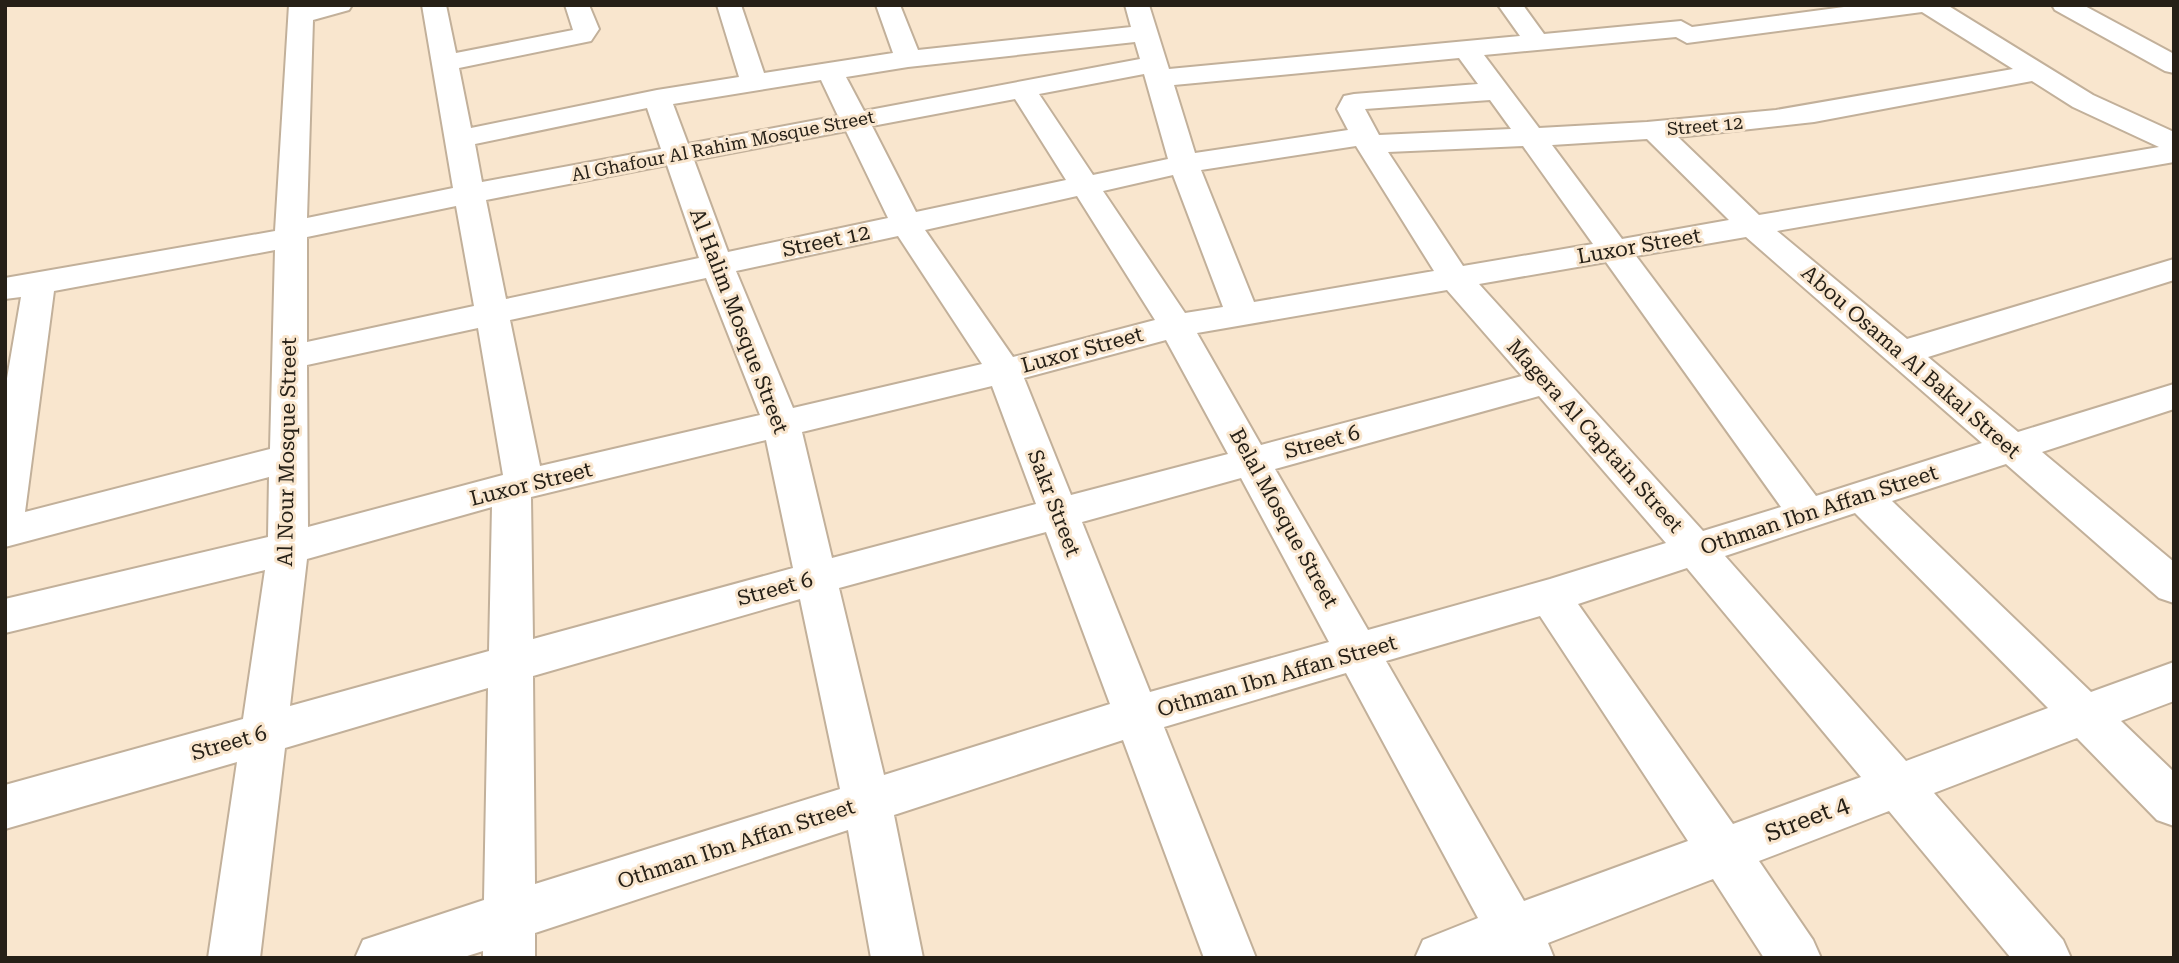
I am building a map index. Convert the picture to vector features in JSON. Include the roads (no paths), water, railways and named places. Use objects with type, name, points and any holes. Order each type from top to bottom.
[{"type":"street","points":[[300,11],[340,5]]},
{"type":"street","points":[[434,5],[492,313],[518,486],[511,663],[509,937]]},
{"type":"street","points":[[445,63],[582,36],[586,29],[577,5]]},
{"type":"street","points":[[729,5],[754,83]]},
{"type":"street","points":[[888,5],[908,58]]},
{"type":"street","points":[[1137,5],[1184,164],[1242,314]]},
{"type":"street","points":[[1510,5],[1538,44]]},
{"type":"street","points":[[1658,5],[1707,55]]},
{"type":"street","name":"Al Ghafour Al Rahim Mosque Street","points":[[22,287],[291,234],[469,194],[1027,88],[1158,71],[1684,32],[1919,5]]},
{"type":"street","points":[[1929,5],[2083,101],[2174,143]]},
{"type":"street","points":[[2064,5],[2174,65]]},
{"type":"street","name":"Al Nour Mosque Street","points":[[234,958],[288,548],[291,234],[300,11]]},
{"type":"street","points":[[459,139],[657,99],[908,58],[1146,33]]},
{"type":"street","name":"Belal Mosque Street","points":[[1009,48],[1027,88],[1083,186],[1176,326],[1520,944]]},
{"type":"street","points":[[1467,50],[1808,513]]},
{"type":"street","name":"Sakr Street","points":[[830,71],[906,224],[1004,371],[1230,958]]},
{"type":"street","name":"Street 12","points":[[289,357],[1184,164],[1367,140],[1656,131],[1822,113],[2037,72]]},
{"type":"street","name":"Magera Al Captain Street","points":[[1498,92],[1354,102],[1351,109],[1367,140],[1455,278],[1696,550],[2045,958]]},
{"type":"street","name":"Al Halim Mosque Street","points":[[657,99],[717,265],[781,422],[867,802],[897,958]]},
{"type":"street","name":"Abou Osama Al Bakal Street","points":[[1656,131],[1752,226],[2174,586]]},
{"type":"street","name":"Luxor Street","points":[[5,616],[288,548],[518,486],[1004,371],[1176,326],[2174,153]]},
{"type":"street","points":[[1900,352],[2174,269]]},
{"type":"street","points":[[5,513],[22,287]]},
{"type":"street","name":"Street 6","points":[[5,807],[817,578],[1547,382]]},
{"type":"street","name":"Othman Ibn Affan Street","points":[[381,958],[509,937],[867,802],[1136,716],[1550,596],[2174,396]]},
{"type":"street","points":[[5,533],[289,458]]},
{"type":"street","points":[[1862,496],[2174,804]]},
{"type":"street","points":[[1550,596],[1795,958]]},
{"type":"street","name":"Street 4","points":[[1441,958],[1520,944],[1723,851],[2174,681]]}]
